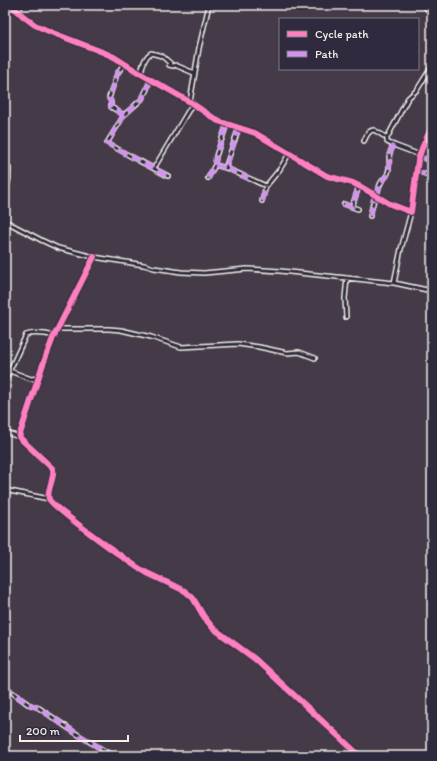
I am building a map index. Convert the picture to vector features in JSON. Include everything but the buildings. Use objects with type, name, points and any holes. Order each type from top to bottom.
[{"type":"main road","points":[[424,5],[432,12]]},
{"type":"street","points":[[11,5],[36,26],[105,53],[191,102],[214,119],[255,133],[327,176],[353,183],[390,204],[411,212]]},
{"type":"street","points":[[18,12],[21,5]]},
{"type":"street","points":[[154,168],[191,102],[194,72],[208,5]]},
{"type":"street","points":[[141,74],[144,61],[147,55],[151,53],[162,56],[170,63],[169,65],[175,65],[194,72]]},
{"type":"street","points":[[124,64],[117,74],[109,98],[111,107],[124,115]]},
{"type":"street","points":[[387,138],[408,98],[420,86],[432,66]]},
{"type":"street","points":[[150,80],[142,99],[124,115],[107,143],[168,176]]},
{"type":"street","points":[[208,178],[215,165],[216,156],[227,124]]},
{"type":"street","points":[[394,283],[400,249],[411,212],[419,156],[432,126]]},
{"type":"street","points":[[226,168],[239,128]]},
{"type":"street","points":[[364,141],[370,131],[374,130],[387,138],[388,143],[432,161]]},
{"type":"street","points":[[370,216],[381,183],[388,174],[390,162],[388,158],[390,150],[394,145]]},
{"type":"street","points":[[262,201],[266,186],[280,169],[289,154]]},
{"type":"street","points":[[215,165],[226,168],[266,186]]},
{"type":"street","points":[[5,167],[9,168],[9,181],[5,192]]},
{"type":"street","points":[[416,171],[432,176]]},
{"type":"street","points":[[206,172],[210,174]]},
{"type":"street","points":[[352,207],[359,186]]},
{"type":"street","points":[[344,204],[358,209]]},
{"type":"street","points":[[5,221],[56,247],[94,257],[154,268],[181,272],[204,273],[247,269],[280,271],[394,283],[432,291]]},
{"type":"street","points":[[19,437],[38,378],[57,330],[94,257]]},
{"type":"street","points":[[346,317],[345,298],[347,278]]},
{"type":"street","points":[[57,330],[121,330],[181,346],[238,344],[286,353],[300,352],[315,358]]},
{"type":"street","points":[[5,381],[26,335],[38,333],[55,336]]},
{"type":"street","points":[[10,371],[31,379],[38,378]]},
{"type":"street","points":[[5,432],[19,437],[52,469],[53,473],[49,499],[51,503],[137,567],[190,594],[204,617],[213,628],[255,658],[360,756]]},
{"type":"street","points":[[5,490],[49,499]]},
{"type":"street","points":[[5,686],[28,704],[39,708],[113,756]]},
{"type":"marked path","points":[[124,64],[117,74],[109,98],[111,107],[124,115]]},
{"type":"marked path","points":[[150,80],[142,99],[124,115],[107,143],[168,176]]},
{"type":"marked path","points":[[215,165],[216,156],[227,124]]},
{"type":"marked path","points":[[239,127],[226,168],[248,178]]},
{"type":"marked path","points":[[377,196],[380,184],[387,176],[389,156],[394,145]]},
{"type":"marked path","points":[[419,157],[432,161]]},
{"type":"marked path","points":[[208,178],[215,165],[226,168]]},
{"type":"marked path","points":[[416,171],[432,176]]},
{"type":"marked path","points":[[262,201],[266,186]]},
{"type":"marked path","points":[[344,204],[352,207],[359,186]]},
{"type":"marked path","points":[[370,216],[375,195]]},
{"type":"marked path","points":[[5,686],[28,704],[39,708],[113,756]]},
{"type":"cycle path","points":[[11,5],[35,25],[114,57],[190,102],[218,121],[255,133],[327,176],[353,183],[390,204],[411,212],[418,160],[432,126]]},
{"type":"cycle path","points":[[94,257],[53,338],[19,437],[53,469],[53,477],[48,496],[49,499],[62,512],[137,567],[185,591],[193,598],[204,617],[213,628],[255,659],[360,756]]}]
